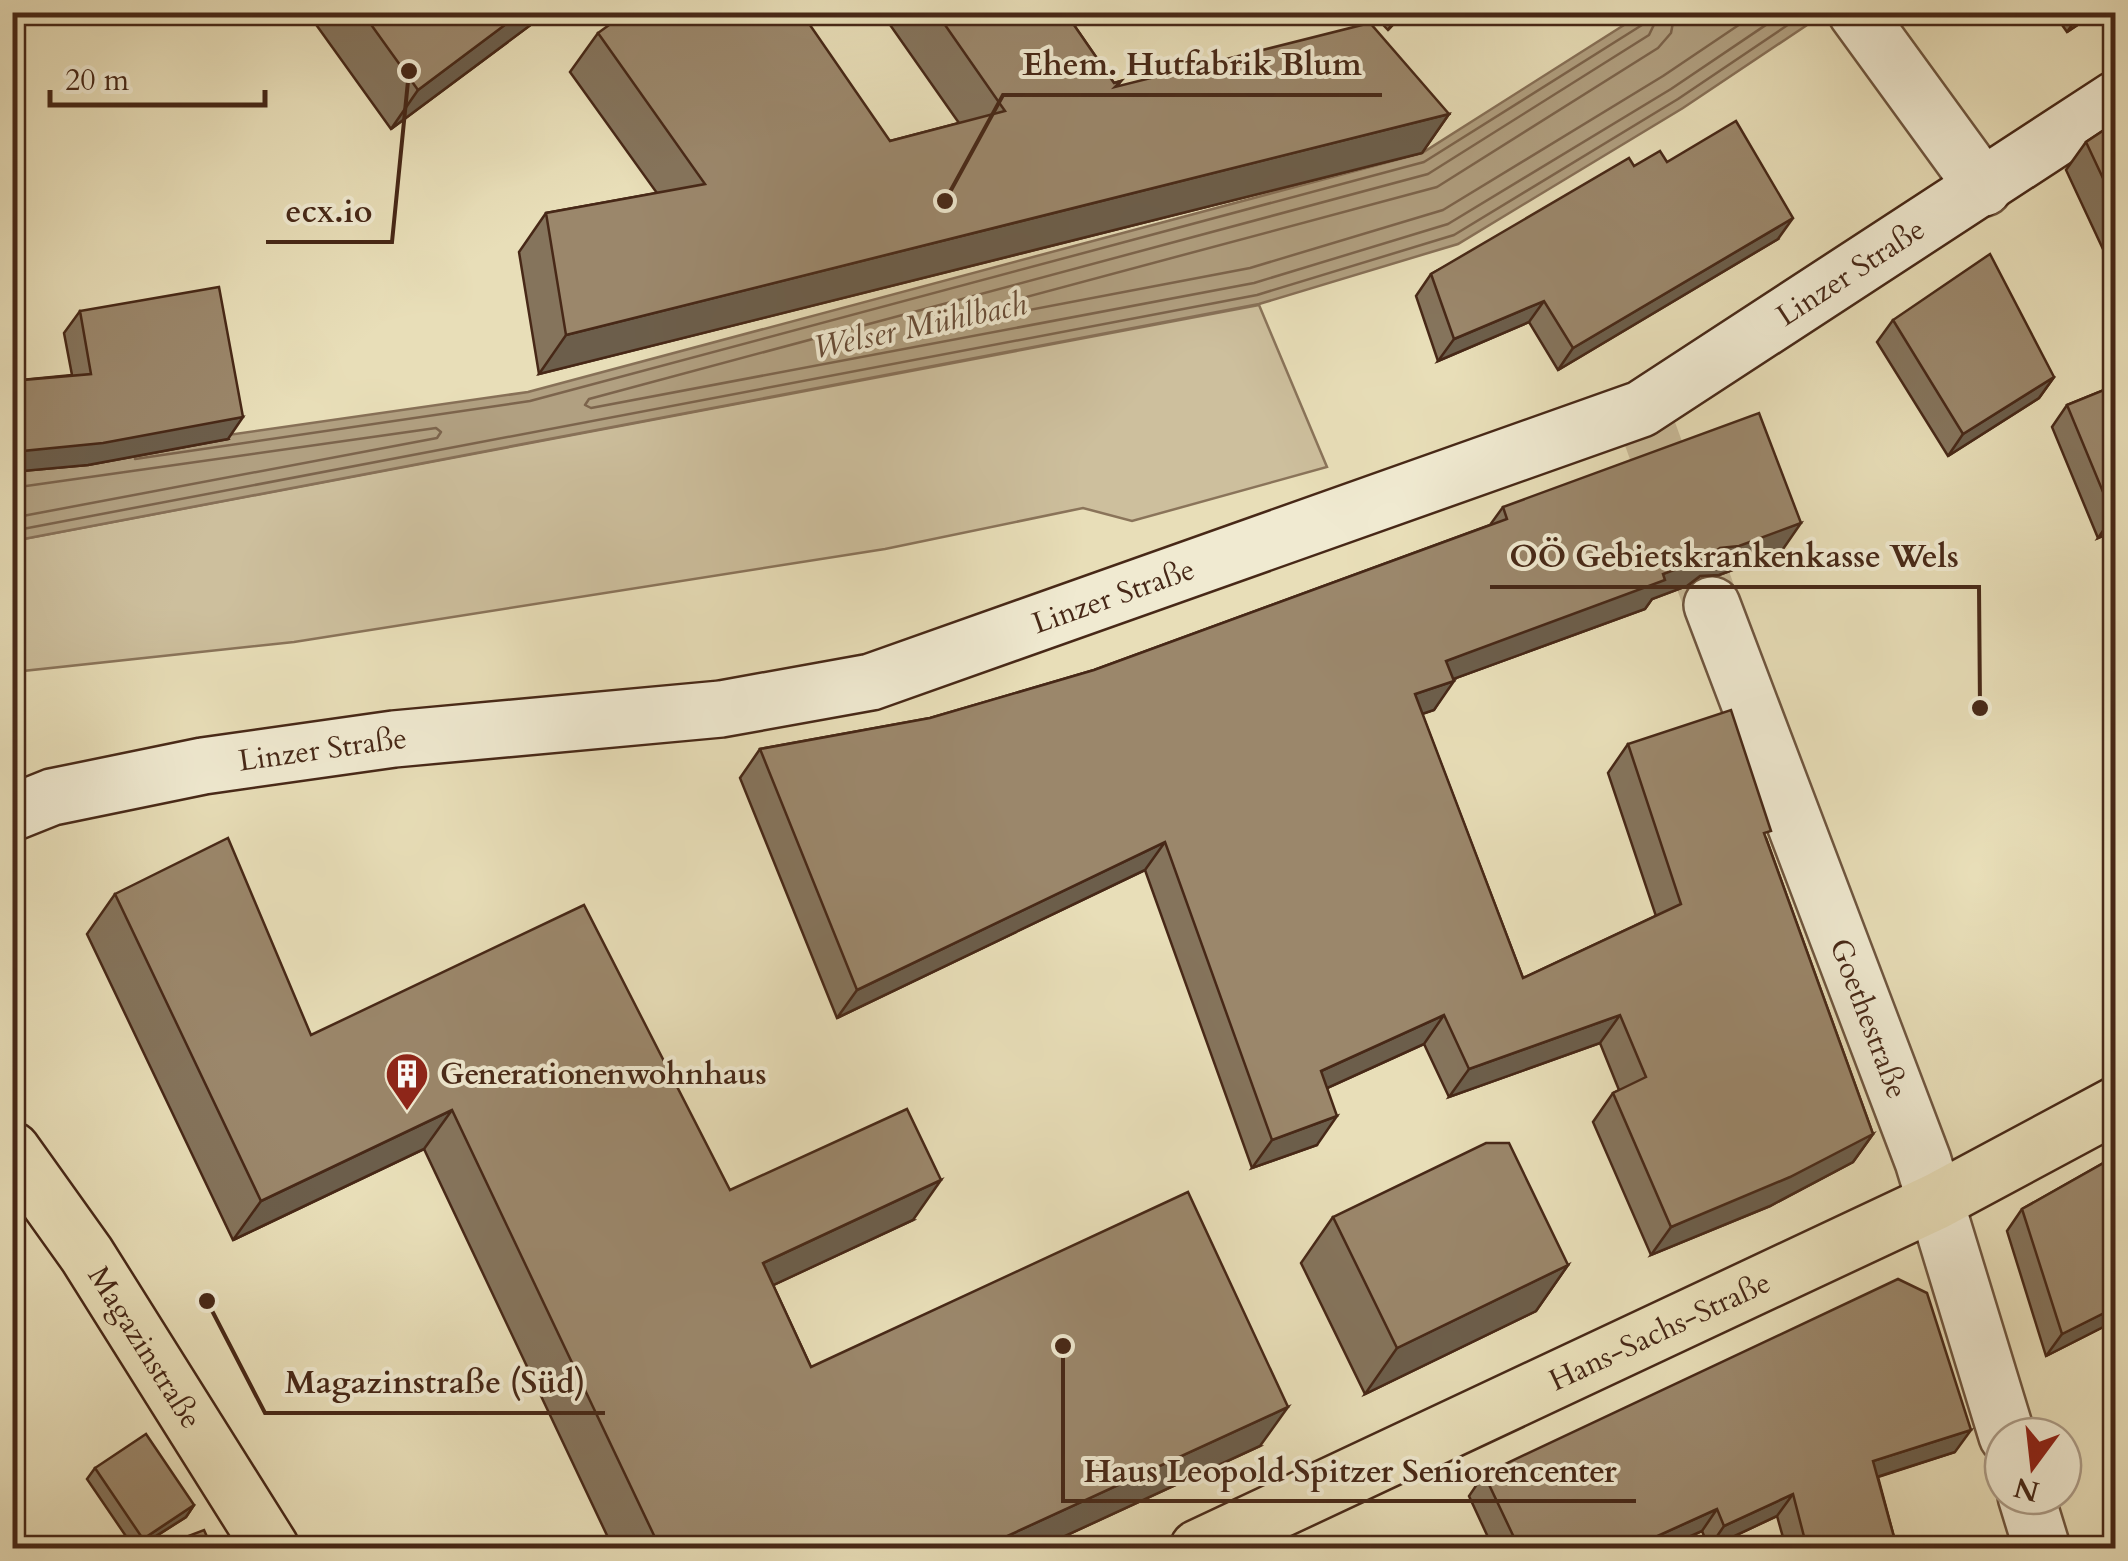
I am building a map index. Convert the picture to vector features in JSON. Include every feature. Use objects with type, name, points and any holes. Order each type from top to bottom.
[{"type":"main road","name":"Hans-Sachs-Straße","points":[[1198,1548],[1936,1201],[2116,1105]]},
{"type":"main road","name":"Magazinstraße","points":[[12,1150],[87,1256],[271,1548]]},
{"type":"street","points":[[1860,19],[1984,188]]},
{"type":"street","name":"Linzer Straße","points":[[12,812],[52,797],[202,766],[394,739],[722,710],[871,682],[1642,410],[2116,99]]},
{"type":"street","name":"Goethestraße","points":[[1712,605],[1936,1201],[2001,1416]]},
{"type":"street","points":[[2032,1516],[2042,1548]]},
{"type":"shaded area","points":[[1259,305],[1327,467],[1132,521],[1083,508],[885,549],[294,642],[13,672],[13,541]]},
{"type":"water","name":"Welser Mühlbach","points":[[1643,13],[1825,13],[1683,108],[1458,244],[1259,304],[13,541],[12,466],[528,392],[1422,153]]},
{"type":"building","points":[[362,12],[522,12],[418,90]]},
{"type":"building","points":[[627,12],[801,12],[890,141],[1005,111],[936,12],[1065,12],[1114,83],[1121,81],[1115,87],[1370,23],[1449,114],[566,335],[546,213],[705,184],[598,33]]},
{"type":"building","points":[[1736,121],[1793,218],[1573,348],[1544,301],[1454,339],[1431,274],[1629,158],[1634,166],[1660,151],[1667,162]]},
{"type":"building","points":[[2116,122],[2116,206],[2086,142]]},
{"type":"building","points":[[1990,254],[2054,377],[1963,434],[1893,320]]},
{"type":"building","points":[[219,287],[243,417],[103,443],[12,452],[12,381],[91,374],[80,311]]},
{"type":"building","points":[[2116,385],[2116,515],[2113,516],[2067,405]]},
{"type":"building","points":[[1759,413],[1801,523],[1739,546],[1720,548],[1707,558],[1663,574],[1665,580],[1446,661],[1454,681],[1415,694],[1523,978],[1681,904],[1628,744],[1731,710],[1771,831],[1764,833],[1873,1134],[1790,1177],[1671,1227],[1613,1093],[1646,1077],[1620,1015],[1469,1069],[1444,1015],[1321,1071],[1337,1116],[1272,1140],[1165,842],[857,990],[760,749],[930,718],[1094,670],[1507,519],[1503,507]]},
{"type":"building","points":[[228,838],[311,1035],[584,905],[730,1190],[907,1109],[941,1180],[763,1263],[811,1367],[1188,1192],[1288,1407],[981,1548],[660,1548],[452,1110],[261,1201],[115,894]]},
{"type":"building","points":[[1486,1143],[1509,1143],[1568,1265],[1397,1348],[1333,1217]]},
{"type":"building","points":[[2116,1156],[2116,1307],[2062,1334],[2022,1209]]},
{"type":"building","points":[[1898,1279],[1927,1293],[1971,1430],[1873,1461],[1897,1548],[1807,1548],[1793,1494],[1724,1526],[1717,1509],[1631,1548],[1519,1548],[1484,1474]]},
{"type":"building","points":[[146,1434],[194,1505],[143,1539],[95,1468]]},
{"type":"building","points":[[204,1530],[212,1548],[157,1548]]},
{"type":"tunnel","points":[[1641,409],[1712,605]]},
{"type":"place","name":"ecx.io","points":[[409,71]]},
{"type":"place","name":"Ehem. Hutfabrik Blum","points":[[945,201]]},
{"type":"place","name":"OÖ Gebietskrankenkasse Wels","points":[[1980,708]]},
{"type":"place","name":"Generationenwohnhaus","points":[[407,1112]]},
{"type":"place","name":"Magazinstraße (Süd)","points":[[207,1301]]},
{"type":"place","name":"Haus Leopold Spitzer Seniorencenter","points":[[1063,1346]]}]
